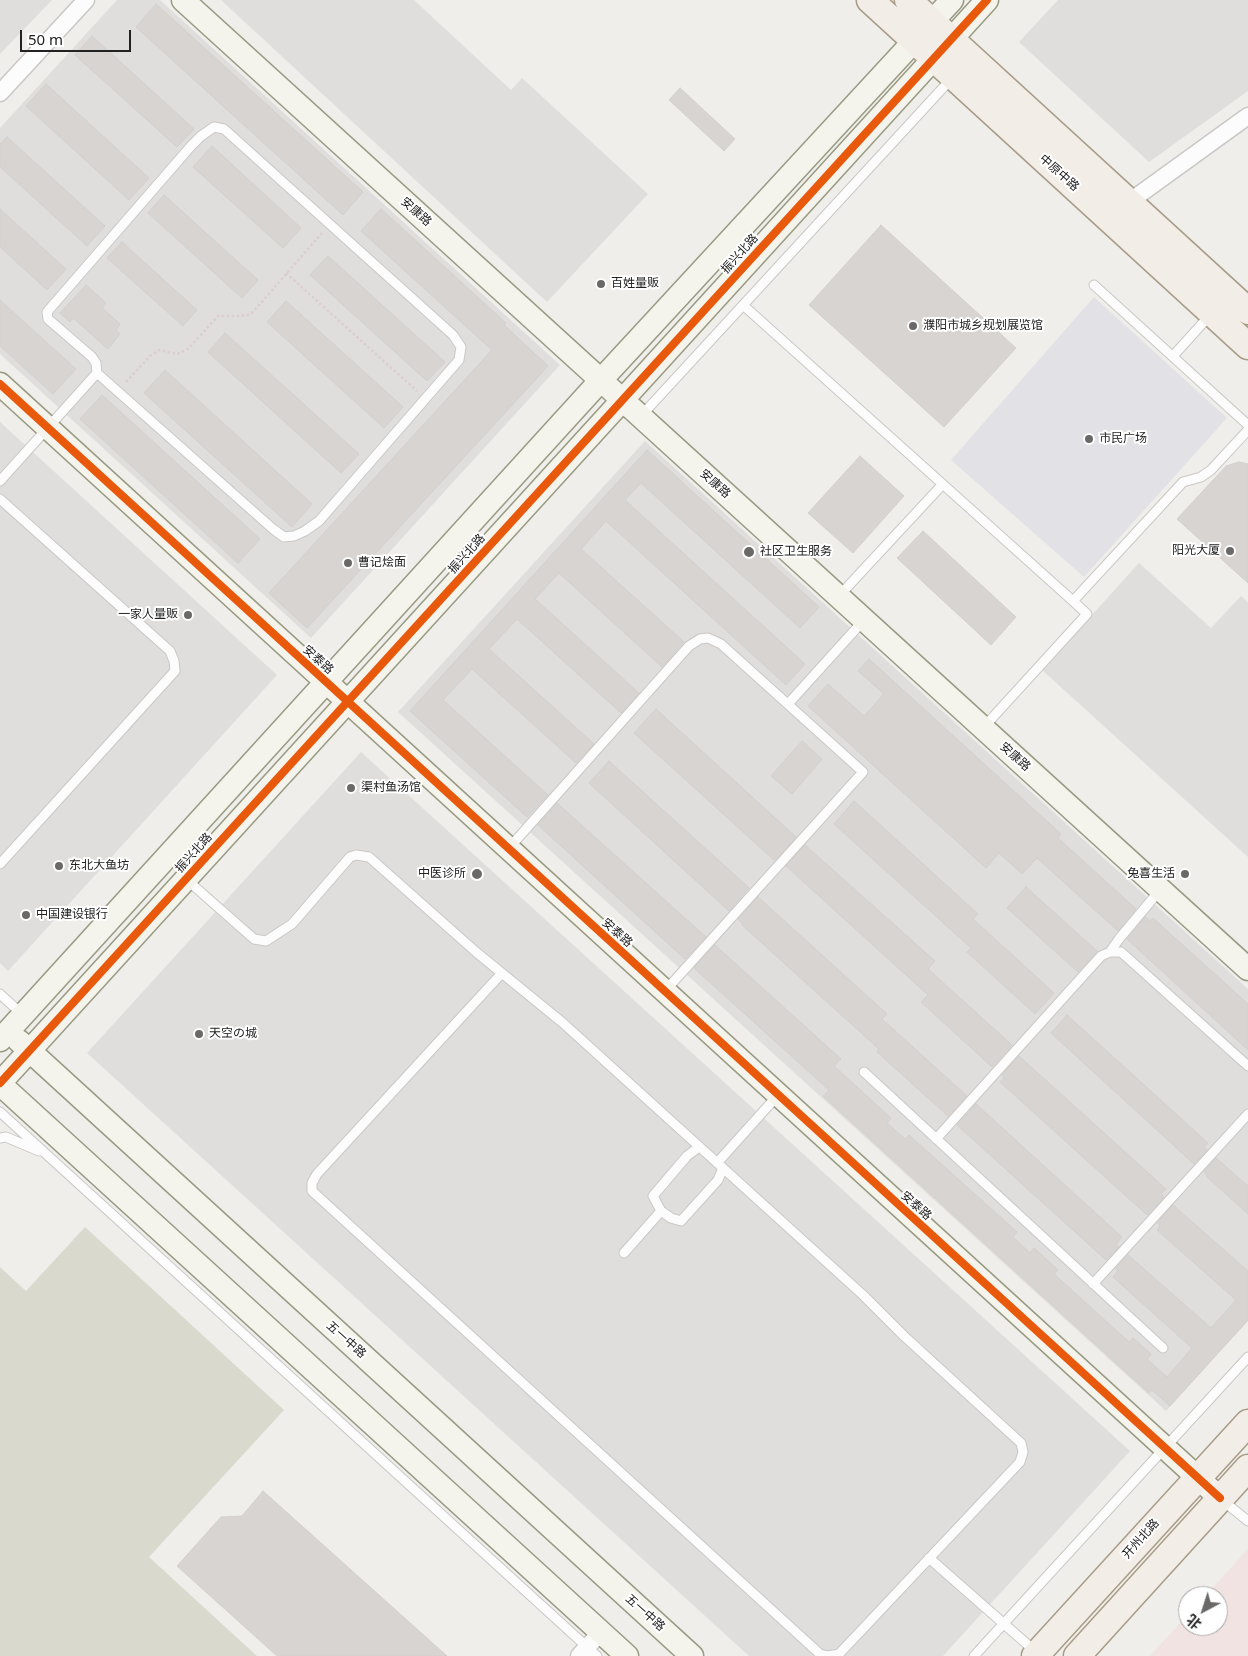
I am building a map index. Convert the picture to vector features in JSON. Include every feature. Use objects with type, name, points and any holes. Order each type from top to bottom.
[{"type":"main road","name":"中原中路","points":[[870,0],[1248,346]]},
{"type":"main road","name":"中原中路","points":[[908,0],[1248,311]]},
{"type":"main road","name":"开州北路","points":[[1036,1655],[1248,1423]]},
{"type":"main road","points":[[1077,1656],[1248,1468]]},
{"type":"street","points":[[0,93],[86,0]]},
{"type":"street","name":"安康路","points":[[183,0],[1248,969]]},
{"type":"street","name":"振兴北路","points":[[8,1028],[601,380],[952,0]]},
{"type":"street","name":"振兴北路","points":[[0,1083],[986,0]]},
{"type":"street","points":[[1129,202],[1248,116]]},
{"type":"street","name":"安泰路","points":[[0,384],[1220,1498]]},
{"type":"street","name":"五一中路","points":[[8,1028],[29,1050],[692,1656]]},
{"type":"street","points":[[0,1083],[591,1648],[627,1656]]},
{"type":"lane","points":[[640,416],[953,76]]},
{"type":"lane","points":[[214,126],[224,129],[330,224],[453,335],[461,347],[459,360],[319,521],[305,531],[294,536],[284,537],[97,372],[96,363],[92,357],[48,319],[47,312],[191,146],[214,126]]},
{"type":"lane","points":[[1094,285],[1248,425]]},
{"type":"lane","points":[[743,305],[1086,614],[983,728]]},
{"type":"lane","points":[[1173,356],[1212,313]]},
{"type":"lane","points":[[0,481],[97,372]]},
{"type":"lane","points":[[1073,601],[1183,482],[1201,477],[1211,470],[1248,430]]},
{"type":"lane","points":[[839,597],[942,485]]},
{"type":"lane","points":[[0,498],[170,651],[174,661],[174,671],[0,864]]},
{"type":"lane","points":[[788,704],[864,620]]},
{"type":"lane","points":[[508,849],[690,646],[700,639],[708,638],[721,644],[863,772],[664,992]]},
{"type":"lane","points":[[186,879],[254,939],[266,941],[292,924],[350,857],[356,855],[369,857],[502,973],[563,1023],[863,1295],[904,1336],[1021,1443],[1023,1452],[1020,1462],[839,1654],[828,1656],[820,1654],[312,1191],[312,1183],[316,1174],[502,973]]},
{"type":"lane","points":[[1110,952],[1161,890]]},
{"type":"lane","points":[[936,1139],[1101,956],[1110,952],[1121,952],[1248,1066]]},
{"type":"lane","points":[[0,994],[8,1028]]},
{"type":"lane","points":[[864,1072],[1163,1348]]},
{"type":"lane","points":[[699,1147],[687,1156],[653,1196],[661,1211],[671,1218],[681,1221],[718,1180],[720,1166],[778,1095]]},
{"type":"lane","points":[[0,1112],[591,1648]]},
{"type":"lane","points":[[1093,1284],[1248,1114]]},
{"type":"lane","points":[[0,1138],[6,1137],[48,1155]]},
{"type":"lane","points":[[624,1253],[661,1211]]},
{"type":"lane","points":[[974,1656],[1248,1357]]},
{"type":"lane","points":[[1220,1498],[1248,1521]]},
{"type":"lane","points":[[929,1558],[1036,1655]]},
{"type":"path","points":[[118,391],[150,356],[159,350],[177,354],[183,352],[218,316],[248,315],[253,312],[330,224]]},
{"type":"path","points":[[286,273],[426,398]]},
{"type":"shaded area","points":[[0,0],[52,0],[0,54]]},
{"type":"shaded area","points":[[117,0],[160,0],[560,365],[311,638],[0,354],[0,128]]},
{"type":"shaded area","points":[[221,0],[414,0],[511,90],[522,78],[648,194],[547,302]]},
{"type":"shaded area","points":[[1058,0],[1248,0],[1248,91],[1149,162],[1019,42]]},
{"type":"shaded area","name":"市民广场","points":[[1094,297],[1227,418],[1084,577],[951,460]]},
{"type":"shaded area","points":[[0,422],[277,675],[8,971],[0,963]]},
{"type":"shaded area","points":[[645,441],[1248,989],[1248,1321],[1166,1411],[398,712]]},
{"type":"shaded area","points":[[1139,563],[1211,628],[1241,596],[1248,602],[1248,857],[1042,670]]},
{"type":"shaded area","points":[[361,752],[1130,1451],[943,1656],[749,1656],[87,1053]]},
{"type":"shaded area","points":[[85,1227],[284,1410],[149,1557],[257,1656],[0,1656],[0,1267],[26,1291]]},
{"type":"shaded area","points":[[1248,1549],[1248,1656],[1150,1656],[1178,1625],[1178,1636],[1228,1636],[1228,1586],[1214,1586]]},
{"type":"building","points":[[156,4],[363,192],[343,215],[136,27]]},
{"type":"building","points":[[92,36],[194,129],[177,147],[75,55]]},
{"type":"building","points":[[46,84],[149,178],[129,200],[26,106]]},
{"type":"building","points":[[680,88],[735,139],[724,151],[669,100]]},
{"type":"building","points":[[7,137],[105,226],[87,246],[0,167],[0,144]]},
{"type":"building","points":[[212,146],[301,228],[283,248],[193,167]]},
{"type":"building","points":[[164,195],[258,280],[242,298],[148,213]]},
{"type":"building","points":[[0,209],[66,269],[47,290],[0,247]]},
{"type":"building","points":[[381,209],[506,323],[504,325],[548,366],[307,628],[269,593],[492,350],[361,231]]},
{"type":"building","name":"濮阳市城乡规划展览馆","points":[[881,225],[1016,348],[944,427],[809,305]]},
{"type":"building","points":[[122,242],[197,310],[183,326],[107,258]]},
{"type":"building","points":[[328,256],[445,362],[427,381],[310,275]]},
{"type":"building","points":[[86,285],[106,303],[102,308],[120,324],[116,330],[120,334],[108,349],[73,318],[70,322],[60,313]]},
{"type":"building","points":[[0,300],[76,369],[53,394],[0,346]]},
{"type":"building","points":[[286,301],[403,407],[384,428],[267,322]]},
{"type":"building","points":[[225,333],[359,454],[341,473],[208,352]]},
{"type":"building","points":[[165,370],[312,504],[292,527],[144,393]]},
{"type":"building","points":[[102,395],[260,539],[238,563],[80,419]]},
{"type":"building","points":[[647,450],[819,607],[800,628],[641,483],[625,500],[805,664],[786,685],[606,521],[581,549],[684,642],[662,667],[559,573],[535,599],[639,693],[621,713],[517,619],[489,649],[594,744],[576,763],[472,669],[443,700],[548,795],[527,817],[410,711]]},
{"type":"building","points":[[860,456],[904,496],[853,553],[808,513]]},
{"type":"building","name":"阳光大厦","points":[[1239,462],[1248,464],[1248,583],[1177,519],[1226,466]]},
{"type":"building","points":[[923,531],[1016,617],[991,645],[897,558]]},
{"type":"building","points":[[869,659],[1061,834],[1058,838],[1136,909],[1118,931],[1037,858],[1022,874],[999,853],[986,868],[808,706],[828,684],[864,716],[884,694],[858,671]]},
{"type":"building","points":[[656,709],[796,837],[777,858],[774,860],[634,733]]},
{"type":"building","points":[[802,741],[822,759],[792,794],[771,776]]},
{"type":"building","points":[[609,761],[749,888],[729,911],[589,783]]},
{"type":"building","points":[[854,801],[978,914],[973,919],[1054,993],[1035,1014],[967,952],[971,948],[834,824]]},
{"type":"building","points":[[557,803],[706,937],[685,959],[538,825]]},
{"type":"building","points":[[805,845],[935,961],[928,969],[1012,1045],[992,1067],[921,1002],[928,995],[786,866]]},
{"type":"building","points":[[1026,887],[1097,951],[1078,972],[1007,908]]},
{"type":"building","points":[[758,897],[887,1014],[882,1019],[967,1096],[948,1116],[877,1052],[879,1049],[742,925],[738,919]]},
{"type":"building","points":[[1145,917],[1150,921],[1153,918],[1248,1004],[1248,1050],[1127,939]]},
{"type":"building","points":[[715,945],[841,1059],[834,1066],[891,1118],[887,1123],[905,1139],[909,1135],[1017,1232],[1013,1237],[1030,1253],[1034,1248],[1058,1270],[1054,1274],[1129,1342],[1133,1338],[1151,1354],[1147,1359],[1167,1377],[1192,1348],[1113,1277],[1118,1271],[1116,1268],[1128,1255],[1211,1328],[1236,1300],[1157,1230],[1160,1226],[1157,1223],[1173,1205],[1248,1271],[1248,1320],[1170,1406],[1152,1390],[1149,1393],[823,1096],[829,1090],[694,968]]},
{"type":"building","points":[[1067,1015],[1208,1143],[1204,1147],[1207,1150],[1194,1164],[1051,1033]]},
{"type":"building","points":[[1019,1056],[1166,1189],[1161,1194],[1164,1197],[1147,1215],[1000,1082],[1004,1078],[1002,1075]]},
{"type":"building","points":[[976,1104],[1122,1237],[1116,1244],[1119,1247],[1106,1260],[957,1125]]},
{"type":"building","points":[[1216,1158],[1248,1186],[1248,1214],[1206,1176],[1204,1172]]},
{"type":"building","points":[[263,1491],[447,1656],[277,1656],[177,1566],[221,1517],[242,1516]]},
{"type":"cycle path","points":[[0,1083],[987,0]]},
{"type":"cycle path","points":[[0,384],[1220,1498]]},
{"type":"place","name":"百姓量贩","points":[[601,284]]},
{"type":"place","name":"濮阳市城乡规划展览馆","points":[[913,326]]},
{"type":"place","name":"市民广场","points":[[1089,439]]},
{"type":"place","name":"阳光大厦","points":[[1230,551]]},
{"type":"place","name":"社区卫生服务","points":[[749,552]]},
{"type":"place","name":"曹记烩面","points":[[348,563]]},
{"type":"place","name":"一家人量贩","points":[[188,615]]},
{"type":"place","name":"渠村鱼汤馆","points":[[351,788]]},
{"type":"place","name":"东北大鱼坊","points":[[59,866]]},
{"type":"place","name":"中医诊所","points":[[477,874]]},
{"type":"place","name":"兔喜生活","points":[[1185,874]]},
{"type":"place","name":"中国建设银行","points":[[26,915]]},
{"type":"place","name":"天空の城","points":[[199,1034]]}]
